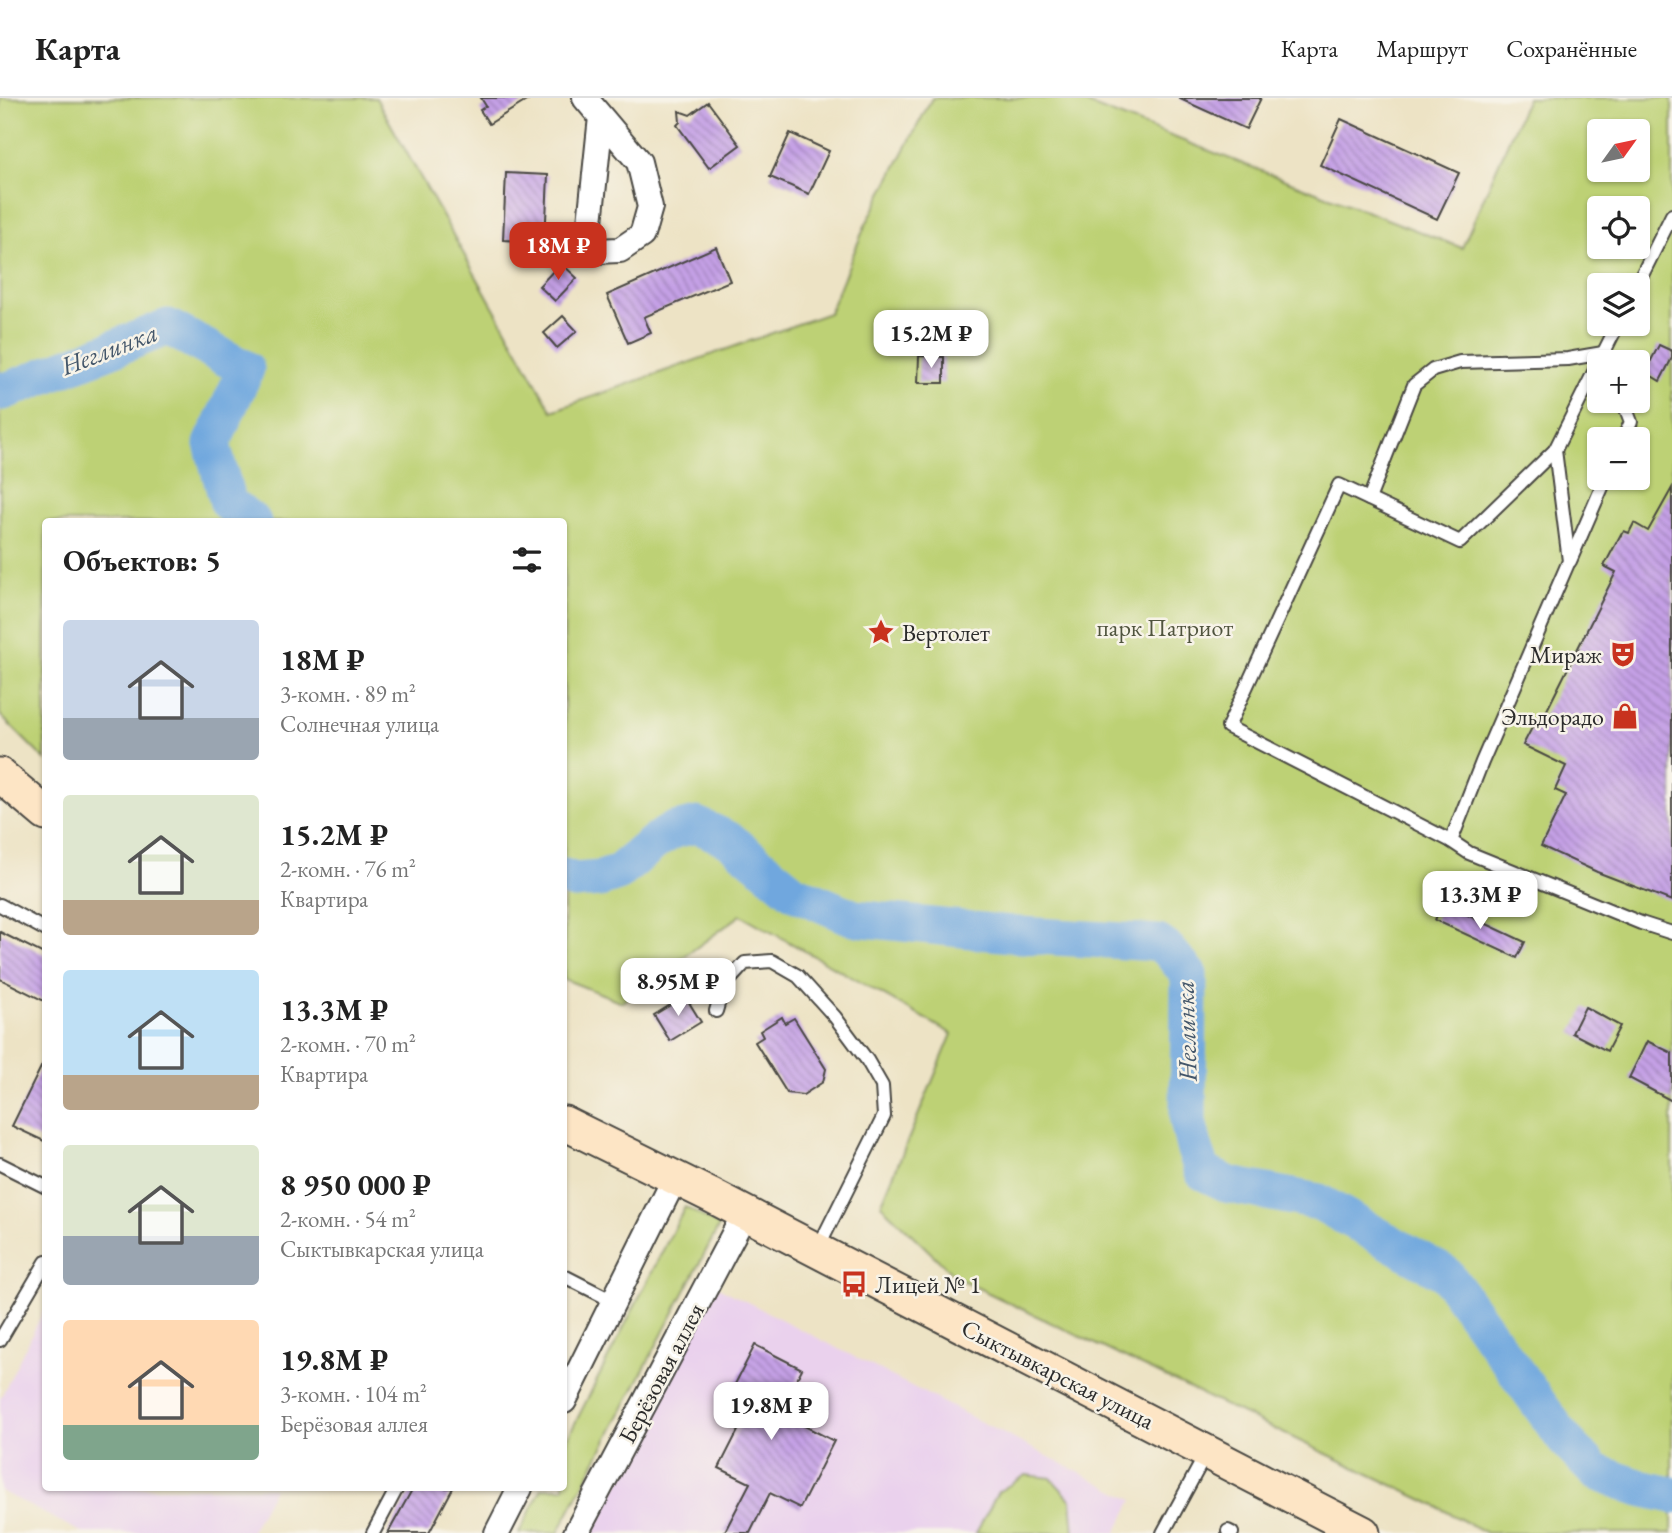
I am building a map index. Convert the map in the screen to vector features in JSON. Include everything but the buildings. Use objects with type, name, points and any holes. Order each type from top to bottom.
[{"type":"street","points":[[593,107],[639,162],[650,207],[642,235],[620,250],[594,251],[589,232],[593,107]]},
{"type":"street","points":[[0,775],[42,811]]},
{"type":"street","name":"Сыктывкарская улица","points":[[567,1124],[745,1213],[1363,1533]]},
{"type":"street","points":[[567,1395],[675,1178]]},
{"type":"street","name":"Берёзовая аллея","points":[[576,1533],[745,1213]]},
{"type":"street","points":[[497,1533],[517,1491]]},
{"type":"lane","points":[[1643,273],[1672,215]]},
{"type":"lane","points":[[1369,499],[1414,385],[1433,370],[1460,362],[1587,358]]},
{"type":"lane","points":[[1587,391],[1555,450],[1460,542],[1339,485],[1228,727],[1451,841],[1469,853],[1672,933]]},
{"type":"lane","points":[[1555,450],[1569,561]]},
{"type":"lane","points":[[1451,841],[1482,762],[1601,490]]},
{"type":"lane","points":[[0,905],[42,928]]},
{"type":"lane","points":[[716,1011],[723,988],[745,963],[772,961],[798,976],[835,1017],[867,1060],[882,1086],[884,1116],[817,1250]]},
{"type":"lane","points":[[0,1164],[42,1185]]},
{"type":"lane","points":[[0,1339],[42,1269]]},
{"type":"lane","points":[[567,1278],[613,1301]]},
{"type":"lane","points":[[1163,1533],[1208,1452]]},
{"type":"lane","points":[[373,1533],[395,1491]]},
{"type":"shaded area","points":[[718,1287],[1133,1500],[1116,1533],[593,1533]]},
{"type":"shaded area","points":[[42,1314],[42,1491],[272,1491],[250,1533],[83,1533],[0,1491],[0,1399]]},
{"type":"green space","name":"парк Патриот","points":[[0,98],[376,98],[552,411],[829,313],[865,226],[932,98],[1072,98],[1462,248],[1527,98],[1672,98],[1672,1533],[1486,1533],[1436,1506],[957,1278],[881,1205],[952,1034],[741,915],[622,1002],[567,980],[567,518],[42,518],[42,757],[0,715]]},
{"type":"green space","points":[[685,1207],[719,1226],[558,1533],[519,1533],[540,1491],[567,1491],[567,1439]]},
{"type":"green space","points":[[1026,1475],[1051,1478],[1071,1500],[1074,1533],[976,1533],[998,1492]]},
{"type":"waterway","name":"Неглинка","points":[[0,390],[3,392],[168,327],[246,369],[212,444],[228,503],[248,518]]},
{"type":"waterway","name":"Неглинка","points":[[567,878],[574,881],[600,879],[618,873],[657,840],[674,830],[697,825],[730,840],[794,892],[854,918],[1021,935],[1158,943],[1169,951],[1189,975],[1188,1121],[1203,1172],[1230,1185],[1319,1202],[1446,1274],[1564,1439],[1596,1472],[1640,1488],[1672,1495]]},
{"type":"place","name":"Вертолет","points":[[881,632]]},
{"type":"place","name":"Мираж","points":[[1623,654]]},
{"type":"place","name":"Эльдорадо","points":[[1625,716]]},
{"type":"place","name":"Лицей № 1","points":[[854,1284]]}]
